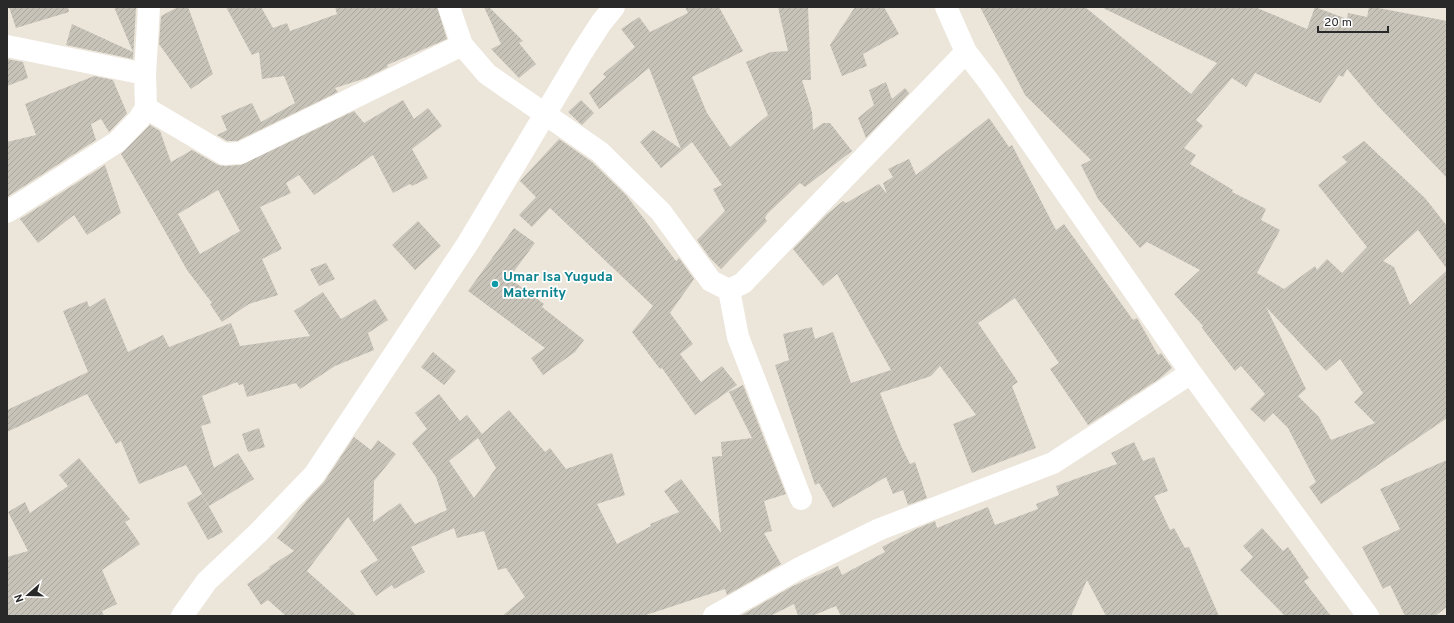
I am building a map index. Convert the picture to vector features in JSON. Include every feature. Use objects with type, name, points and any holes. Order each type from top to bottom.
[{"type":"street","points":[[7,212],[117,142],[139,119],[146,108],[145,74],[149,7]]},
{"type":"street","points":[[449,7],[462,45],[487,74],[545,116],[575,134],[600,152],[661,212],[711,281],[729,290]]},
{"type":"street","points":[[182,616],[207,582],[257,534],[314,475],[468,243],[581,54],[601,23],[614,7]]},
{"type":"street","points":[[946,7],[966,52],[989,82],[1191,373],[1368,616]]},
{"type":"street","points":[[146,108],[224,154],[240,153],[462,45]]},
{"type":"street","points":[[7,46],[145,74]]},
{"type":"street","points":[[729,290],[743,283],[966,52]]},
{"type":"street","points":[[729,290],[738,337],[801,499]]},
{"type":"street","points":[[714,616],[798,569],[880,529],[1053,463],[1191,373]]},
{"type":"building","points":[[9,7],[68,7],[69,12],[16,28]]},
{"type":"building","points":[[114,7],[136,7],[133,59],[66,45],[72,24],[133,52]]},
{"type":"building","points":[[178,7],[188,7],[213,74],[191,89],[159,44],[161,16]]},
{"type":"building","points":[[226,7],[261,7],[273,28],[287,23],[290,31],[337,14],[335,7],[437,7],[447,39],[387,65],[388,67],[366,78],[335,88],[338,92],[237,141],[227,141],[217,135],[227,130],[221,116],[252,103],[261,122],[295,103],[284,76],[262,79],[259,52],[252,55]]},
{"type":"building","points":[[484,7],[489,7],[523,41],[519,43],[536,64],[519,78],[491,49],[501,44]]},
{"type":"building","points":[[685,7],[719,7],[743,51],[692,77],[707,113],[730,147],[768,115],[746,62],[771,52],[788,51],[778,7],[808,7],[811,80],[802,80],[812,112],[813,130],[823,123],[830,123],[852,151],[805,187],[800,183],[767,214],[765,218],[767,221],[721,269],[710,258],[697,240],[725,211],[713,189],[722,185],[692,142],[661,168],[640,142],[653,130],[681,149],[649,68],[599,109],[589,93],[606,77],[603,74],[635,47],[621,29],[639,17],[650,32],[688,13]]},
{"type":"building","points":[[855,7],[884,7],[899,34],[863,54],[867,66],[842,76],[830,45]]},
{"type":"building","points":[[980,7],[1085,7],[1191,94],[1217,63],[1101,7],[1255,7],[1307,29],[1315,7],[1347,19],[1348,13],[1367,17],[1369,7],[1373,7],[1447,21],[1447,178],[1378,106],[1347,69],[1343,77],[1339,75],[1320,103],[1255,73],[1246,87],[1232,78],[1196,120],[1203,126],[1184,148],[1196,155],[1190,164],[1233,190],[1232,192],[1266,209],[1261,220],[1280,230],[1257,273],[1284,289],[1315,266],[1317,270],[1327,259],[1342,273],[1367,247],[1318,185],[1347,162],[1342,157],[1364,141],[1425,198],[1447,226],[1447,269],[1418,230],[1383,261],[1394,267],[1410,305],[1447,270],[1447,418],[1321,504],[1309,487],[1316,482],[1288,428],[1273,413],[1264,422],[1250,409],[1265,394],[1241,366],[1235,371],[1202,328],[1203,326],[1174,294],[1200,270],[1147,242],[1140,248],[1098,199],[1081,165],[1091,160],[1025,95]],"holes":[[[1266,307],[1326,371],[1340,359],[1363,393],[1354,402],[1375,423],[1331,440],[1319,417],[1298,396],[1306,389]]]},
{"type":"building","points":[[7,59],[23,62],[28,78],[7,86]]},
{"type":"building","points":[[94,76],[113,80],[127,113],[109,132],[101,119],[91,124],[96,140],[7,197],[7,142],[36,135],[25,104]]},
{"type":"building","points":[[886,82],[892,99],[905,88],[909,93],[866,138],[858,118],[874,105],[869,90]]},
{"type":"building","points":[[403,100],[414,119],[428,108],[442,126],[412,149],[428,178],[412,186],[410,184],[393,193],[373,155],[314,195],[299,175],[286,183],[291,193],[260,207],[282,249],[262,259],[278,295],[249,304],[222,322],[210,304],[212,303],[187,270],[121,154],[150,125],[160,131],[171,162],[192,150],[218,165],[241,165],[354,111],[364,123]],"holes":[[[218,190],[240,231],[200,254],[178,214]]]},
{"type":"building","points":[[581,100],[594,113],[582,125],[568,112]]},
{"type":"building","points":[[989,118],[1009,147],[1012,145],[1056,230],[1064,224],[1133,320],[1137,318],[1158,355],[1161,353],[1172,368],[1159,379],[1088,425],[1050,369],[1059,363],[1015,298],[978,323],[1018,382],[1012,386],[1036,448],[972,473],[953,424],[976,415],[940,366],[931,376],[880,393],[910,464],[915,462],[927,498],[908,505],[903,490],[893,494],[886,477],[833,508],[819,483],[815,485],[775,365],[789,360],[783,334],[812,327],[815,339],[833,332],[851,383],[891,370],[837,274],[823,286],[793,249],[826,215],[843,201],[846,203],[879,184],[887,194],[883,183],[893,177],[888,169],[909,159],[916,175]]},
{"type":"building","points":[[559,139],[592,162],[626,195],[676,261],[679,258],[694,279],[670,313],[693,344],[680,354],[701,382],[722,366],[737,385],[695,415],[662,368],[660,369],[632,332],[653,306],[550,208],[532,227],[519,215],[536,197],[520,181]]},
{"type":"building","points":[[105,165],[121,213],[87,235],[74,215],[38,243],[20,219]]},
{"type":"building","points":[[418,221],[441,246],[415,270],[392,245]]},
{"type":"building","name":"Umar Isa Yuguda Maternity","points":[[514,228],[535,243],[509,278],[544,304],[542,307],[584,340],[575,352],[543,375],[531,358],[545,348],[468,291]]},
{"type":"building","points":[[326,263],[335,279],[319,286],[310,269]]},
{"type":"building","points":[[323,292],[341,319],[375,299],[388,320],[368,333],[374,350],[335,366],[300,389],[296,383],[247,397],[243,384],[239,385],[237,382],[202,396],[211,423],[201,426],[214,468],[238,453],[254,479],[209,506],[186,465],[139,484],[121,441],[116,444],[87,394],[7,432],[7,410],[88,372],[63,311],[87,301],[89,307],[105,298],[128,352],[163,335],[169,347],[231,323],[240,346],[310,336],[294,311]]},
{"type":"building","points":[[433,352],[456,371],[444,385],[421,367]]},
{"type":"building","points":[[743,385],[786,494],[764,501],[772,531],[764,533],[781,564],[727,595],[725,589],[643,616],[502,616],[525,597],[506,568],[498,570],[484,531],[457,538],[454,528],[411,547],[425,572],[394,589],[392,585],[376,596],[360,571],[378,560],[348,517],[307,571],[357,616],[286,616],[268,600],[261,605],[247,584],[270,568],[269,567],[294,551],[277,538],[308,499],[324,482],[354,437],[371,450],[378,440],[396,454],[374,481],[373,522],[400,503],[415,524],[447,510],[436,477],[412,443],[427,429],[415,413],[439,394],[460,421],[467,415],[482,434],[509,410],[545,452],[550,448],[566,469],[612,453],[625,495],[597,504],[617,544],[651,526],[650,524],[679,512],[664,491],[681,479],[721,533],[712,457],[722,456],[721,442],[752,438],[729,392]],"holes":[[[478,438],[496,468],[474,498],[449,461]]]},
{"type":"building","points":[[259,428],[265,447],[248,452],[242,434]]},
{"type":"building","points":[[1134,442],[1143,461],[1154,457],[1168,491],[1154,496],[1170,530],[1174,528],[1185,548],[1189,547],[1219,616],[1106,616],[1087,580],[1071,616],[841,616],[836,606],[812,616],[798,616],[794,604],[770,616],[740,616],[793,586],[838,566],[842,575],[885,552],[882,547],[935,521],[937,528],[988,507],[995,525],[1038,509],[1036,504],[1059,495],[1056,486],[1117,464],[1111,453]]},
{"type":"building","points":[[79,458],[130,519],[125,522],[140,544],[102,570],[117,604],[102,611],[104,616],[7,616],[7,557],[28,551],[8,512],[25,502],[30,513],[68,486],[59,475]]},
{"type":"building","points":[[1447,460],[1447,607],[1435,616],[1405,616],[1390,585],[1383,589],[1362,547],[1400,529],[1380,489]]},
{"type":"building","points":[[202,494],[223,532],[208,540],[187,503]]},
{"type":"building","points":[[1262,528],[1283,551],[1288,547],[1309,578],[1304,581],[1331,616],[1285,616],[1240,570],[1253,557],[1243,546]]},
{"type":"place","name":"Umar Isa Yuguda Maternity","points":[[495,284]]}]
